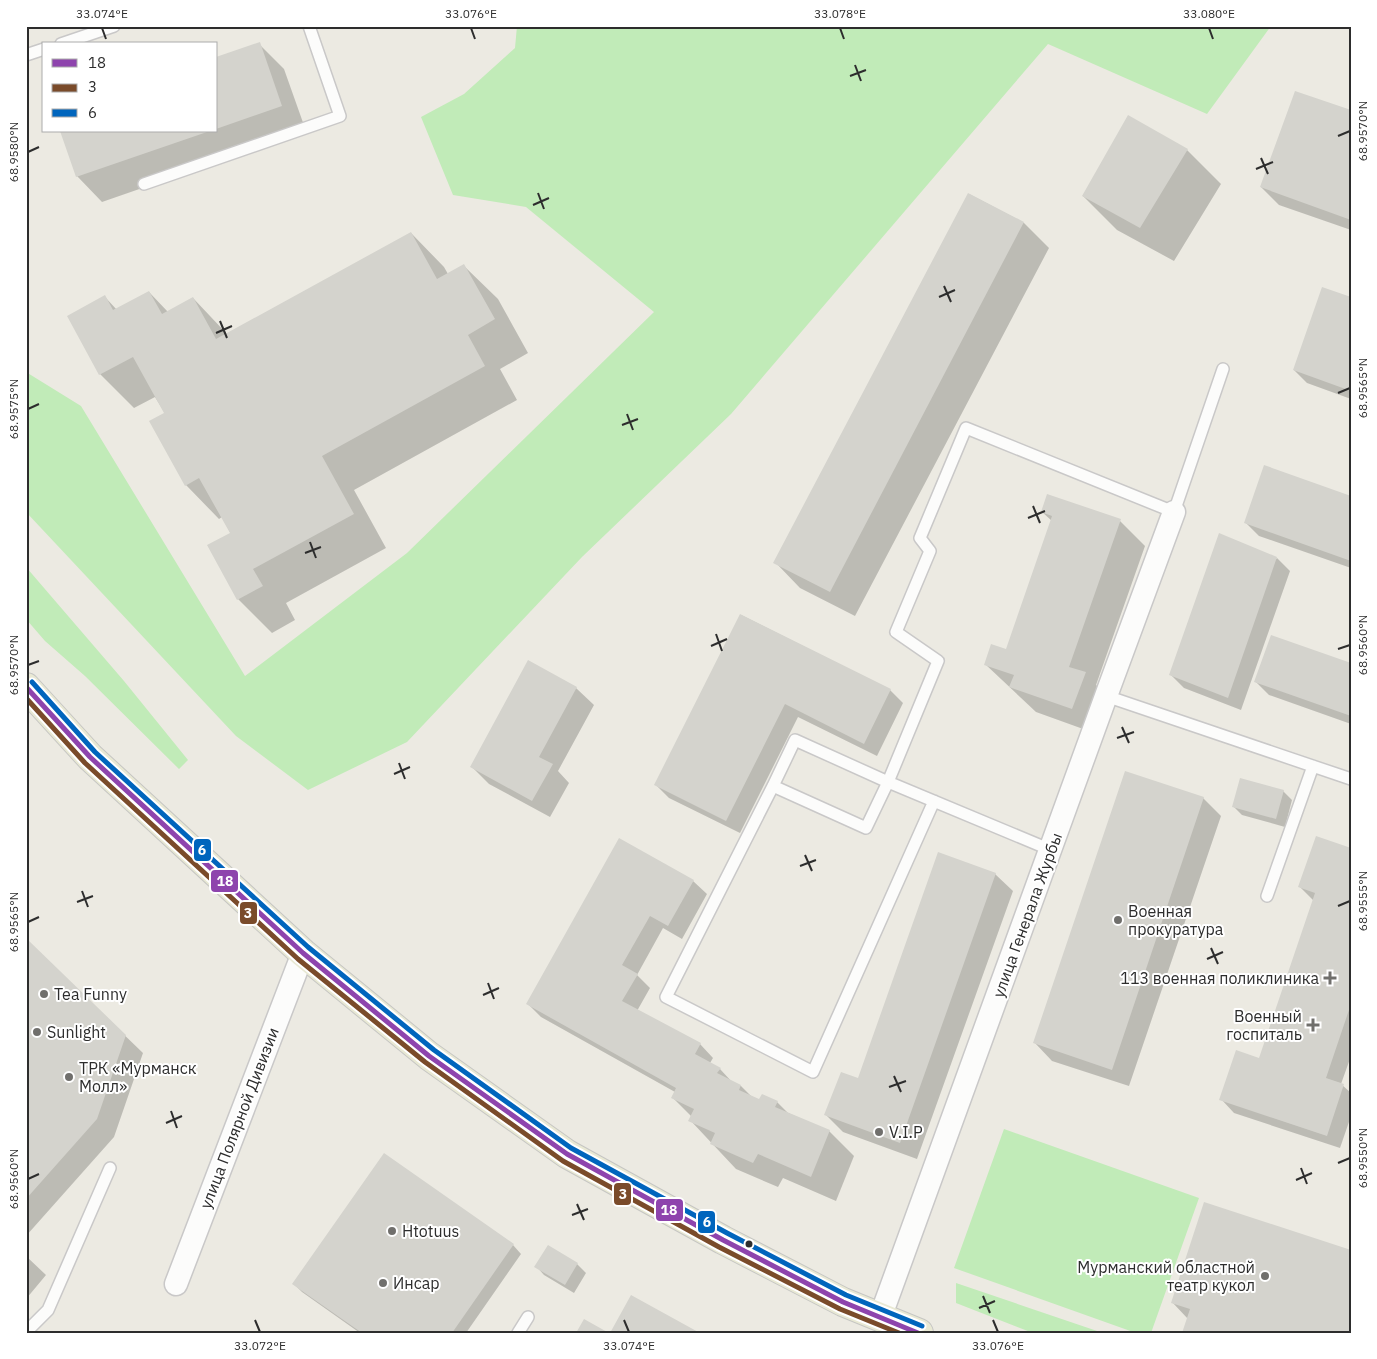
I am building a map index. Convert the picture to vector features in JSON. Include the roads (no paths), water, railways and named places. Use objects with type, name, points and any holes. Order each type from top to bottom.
[{"type":"main road","points":[[26,687],[90,757],[303,953],[429,1056],[567,1154],[723,1240],[842,1302],[878,1325],[919,1333]]},
{"type":"street","name":"улица Генерала Журбы","points":[[878,1325],[1174,512]]},
{"type":"street","name":"улица Полярной Дивизии","points":[[176,1284],[303,953]]},
{"type":"lane","points":[[67,42],[114,26]]},
{"type":"lane","points":[[144,184],[340,116],[309,26]]},
{"type":"lane","points":[[26,55],[42,50]]},
{"type":"lane","points":[[774,786],[866,828],[888,782],[938,660],[896,632],[930,551],[920,538],[966,428],[1174,512],[1223,369]]},
{"type":"lane","points":[[1106,696],[1351,779]]},
{"type":"lane","points":[[934,801],[813,1072],[666,997],[796,740],[888,782],[934,801],[1051,850]]},
{"type":"lane","points":[[1266,896],[1313,766]]},
{"type":"lane","points":[[26,1332],[48,1310],[110,1168]]},
{"type":"lane","points":[[518,1333],[528,1317]]},
{"type":"place","name":"Военная прокуратура","points":[[1118,920]]},
{"type":"place","name":"113 военная поликлиника","points":[[1330,978]]},
{"type":"place","name":"Tea Funny","points":[[44,994]]},
{"type":"place","name":"Военный госпиталь","points":[[1313,1025]]},
{"type":"place","name":"Sunlight","points":[[37,1032]]},
{"type":"place","name":"ТРК «Мурманск Молл»","points":[[69,1077]]},
{"type":"place","name":"V.I.P","points":[[879,1132]]},
{"type":"place","name":"Htotuus","points":[[392,1231]]},
{"type":"place","name":"Мурманский областной театр кукол","points":[[1265,1276]]},
{"type":"place","name":"Инсар","points":[[383,1283]]}]
